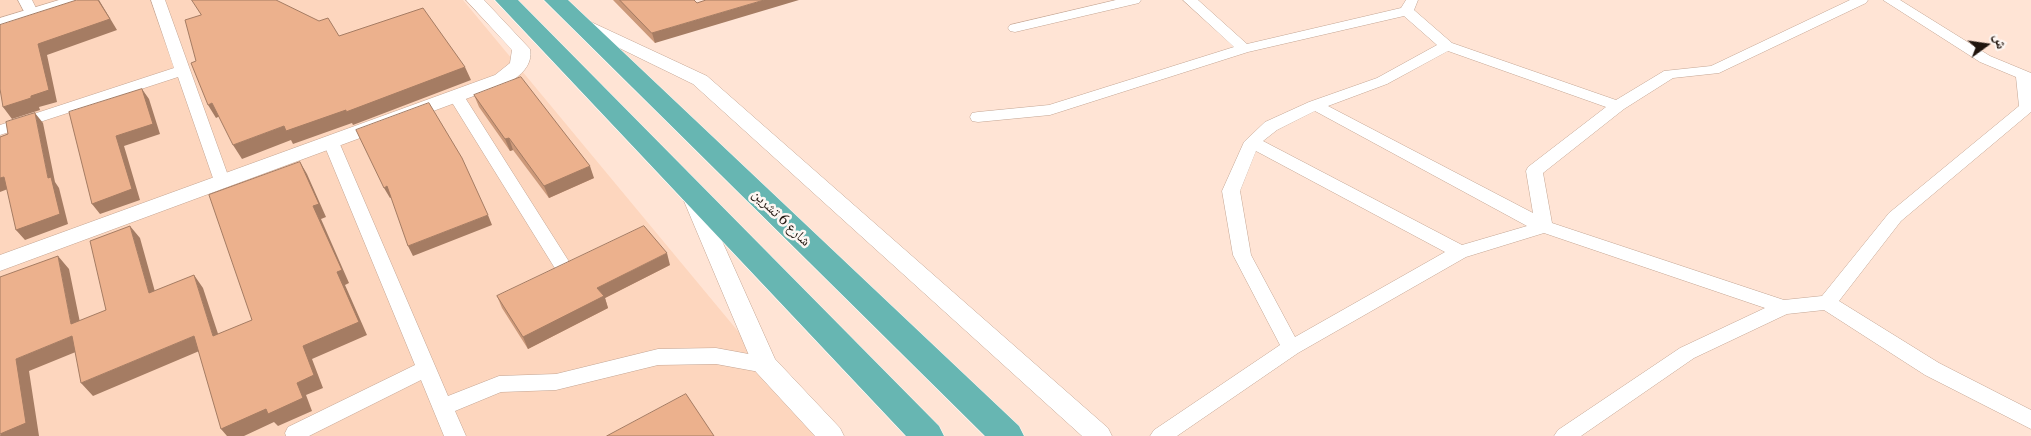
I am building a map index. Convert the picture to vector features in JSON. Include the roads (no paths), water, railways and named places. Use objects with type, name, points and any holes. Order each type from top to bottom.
[{"type":"highway","points":[[506,0],[927,436]]},
{"type":"highway","name":"شارع 6 تشرين","points":[[564,9],[1007,436]]},
{"type":"street","points":[[0,24],[28,7],[76,0]]},
{"type":"street","points":[[158,0],[222,181]]},
{"type":"street","points":[[0,263],[502,79],[514,70],[522,59],[521,49],[474,0]]},
{"type":"street","points":[[1015,28],[1134,0]]},
{"type":"street","points":[[1190,0],[1244,49]]},
{"type":"street","points":[[1544,227],[1534,172],[1618,106],[1668,74],[1714,70],[1860,0]]},
{"type":"street","points":[[1827,304],[1894,217],[2027,107],[2027,77],[1986,58],[1890,0]]},
{"type":"street","points":[[978,117],[1050,110],[1244,49],[1410,5],[1447,46],[1618,106]]},
{"type":"street","points":[[564,9],[700,80],[1099,436]]},
{"type":"street","points":[[1291,348],[1242,255],[1231,191],[1252,142],[1271,126],[1315,105],[1382,81],[1447,46]]},
{"type":"street","points":[[0,130],[182,70]]},
{"type":"street","points":[[456,96],[562,265]]},
{"type":"street","points":[[1315,105],[1544,227],[1784,307]]},
{"type":"street","points":[[331,142],[455,436]]},
{"type":"street","points":[[1252,142],[1460,252]]},
{"type":"street","points":[[688,187],[765,365],[831,436]]},
{"type":"street","points":[[1161,436],[1291,348],[1460,252],[1544,227]]},
{"type":"street","points":[[1565,436],[1687,353],[1784,307],[1827,304],[1932,369],[2031,420]]},
{"type":"street","points":[[443,407],[499,384],[556,382],[658,357],[716,356],[765,365]]},
{"type":"street","points":[[295,433],[427,368]]}]
